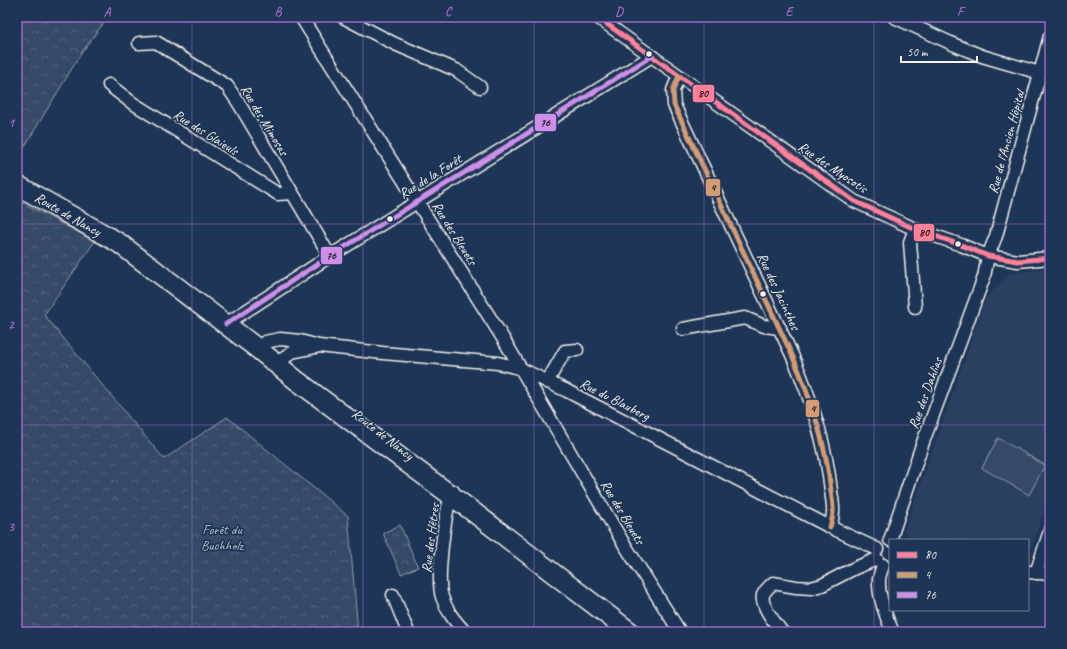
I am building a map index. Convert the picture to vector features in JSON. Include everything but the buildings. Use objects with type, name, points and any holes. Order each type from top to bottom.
[{"type":"main road","name":"Route de Nancy","points":[[17,185],[119,243],[230,321],[281,361],[296,380],[453,492],[630,632]]},
{"type":"main road","name":"Route de Nancy","points":[[616,622],[641,632]]},
{"type":"street","name":"Rue des Bleuets","points":[[301,17],[504,340],[519,368],[622,539],[680,632]]},
{"type":"street","points":[[343,17],[395,44],[456,70],[480,87]]},
{"type":"street","points":[[894,17],[982,56],[1040,73]]},
{"type":"street","name":"Rue des Myosotis","points":[[602,20],[854,201],[915,230],[961,245],[988,256],[1018,261],[1050,258]]},
{"type":"street","name":"Rue de l'Ancien Hôpital","points":[[988,256],[996,236],[1050,36]]},
{"type":"street","name":"Rue des Mimosas","points":[[139,43],[156,42],[227,86],[330,256]]},
{"type":"street","name":"Rue de la Forêt","points":[[230,321],[330,256],[652,56]]},
{"type":"street","name":"Rue des Jacinthes","points":[[680,76],[673,90],[674,105],[780,328],[805,385],[815,415],[823,444],[830,480],[834,516],[830,527]]},
{"type":"street","name":"Rue des Glaieuls","points":[[109,84],[131,102],[278,194],[291,193]]},
{"type":"street","points":[[915,230],[910,242],[915,307]]},
{"type":"street","name":"Rue des Dahlias","points":[[891,539],[948,371],[984,276],[988,256]]},
{"type":"street","points":[[683,329],[746,318],[764,326],[780,328]]},
{"type":"street","name":"Rue du Blauberg","points":[[262,346],[280,339],[300,341],[319,346],[498,363],[519,368],[560,387],[830,527],[882,560]]},
{"type":"street","name":"Rue du Blauberg","points":[[281,361],[292,352],[319,346]]},
{"type":"street","points":[[547,382],[565,350],[577,350]]},
{"type":"street","points":[[543,406],[545,398],[550,392],[560,387]]},
{"type":"street","name":"Rue des Hêtres","points":[[453,492],[448,503],[439,574],[441,595],[448,612],[465,632]]},
{"type":"street","points":[[1050,531],[1032,573],[1050,574]]},
{"type":"street","points":[[889,541],[883,543],[879,580],[888,621],[893,632]]},
{"type":"street","points":[[782,632],[765,607],[762,597],[773,583],[811,588],[822,585],[855,568],[882,560]]},
{"type":"street","points":[[393,595],[408,632]]},
{"type":"shaded area","points":[[1050,268],[1050,494],[1032,546],[1029,547],[1029,539],[909,539],[904,531],[986,298],[1009,273]]},
{"type":"green space","points":[[17,17],[108,17],[82,52],[17,159]]},
{"type":"green space","name":"Forêt du Buchholz","points":[[17,200],[95,241],[44,315],[164,459],[227,417],[348,516],[358,632],[17,632]]},
{"type":"green space","points":[[998,438],[1045,465],[1029,495],[982,468]]},
{"type":"green space","points":[[400,525],[418,567],[401,574],[383,533]]},
{"type":"transit line","name":"80","points":[[597,17],[854,201],[915,229],[988,256],[1018,261],[1050,258]]},
{"type":"transit line","name":"76","points":[[226,324],[330,256],[652,56]]},
{"type":"transit line","name":"4","points":[[679,76],[673,90],[674,105],[792,355],[817,421],[829,473],[833,509],[833,517],[830,527]]}]
